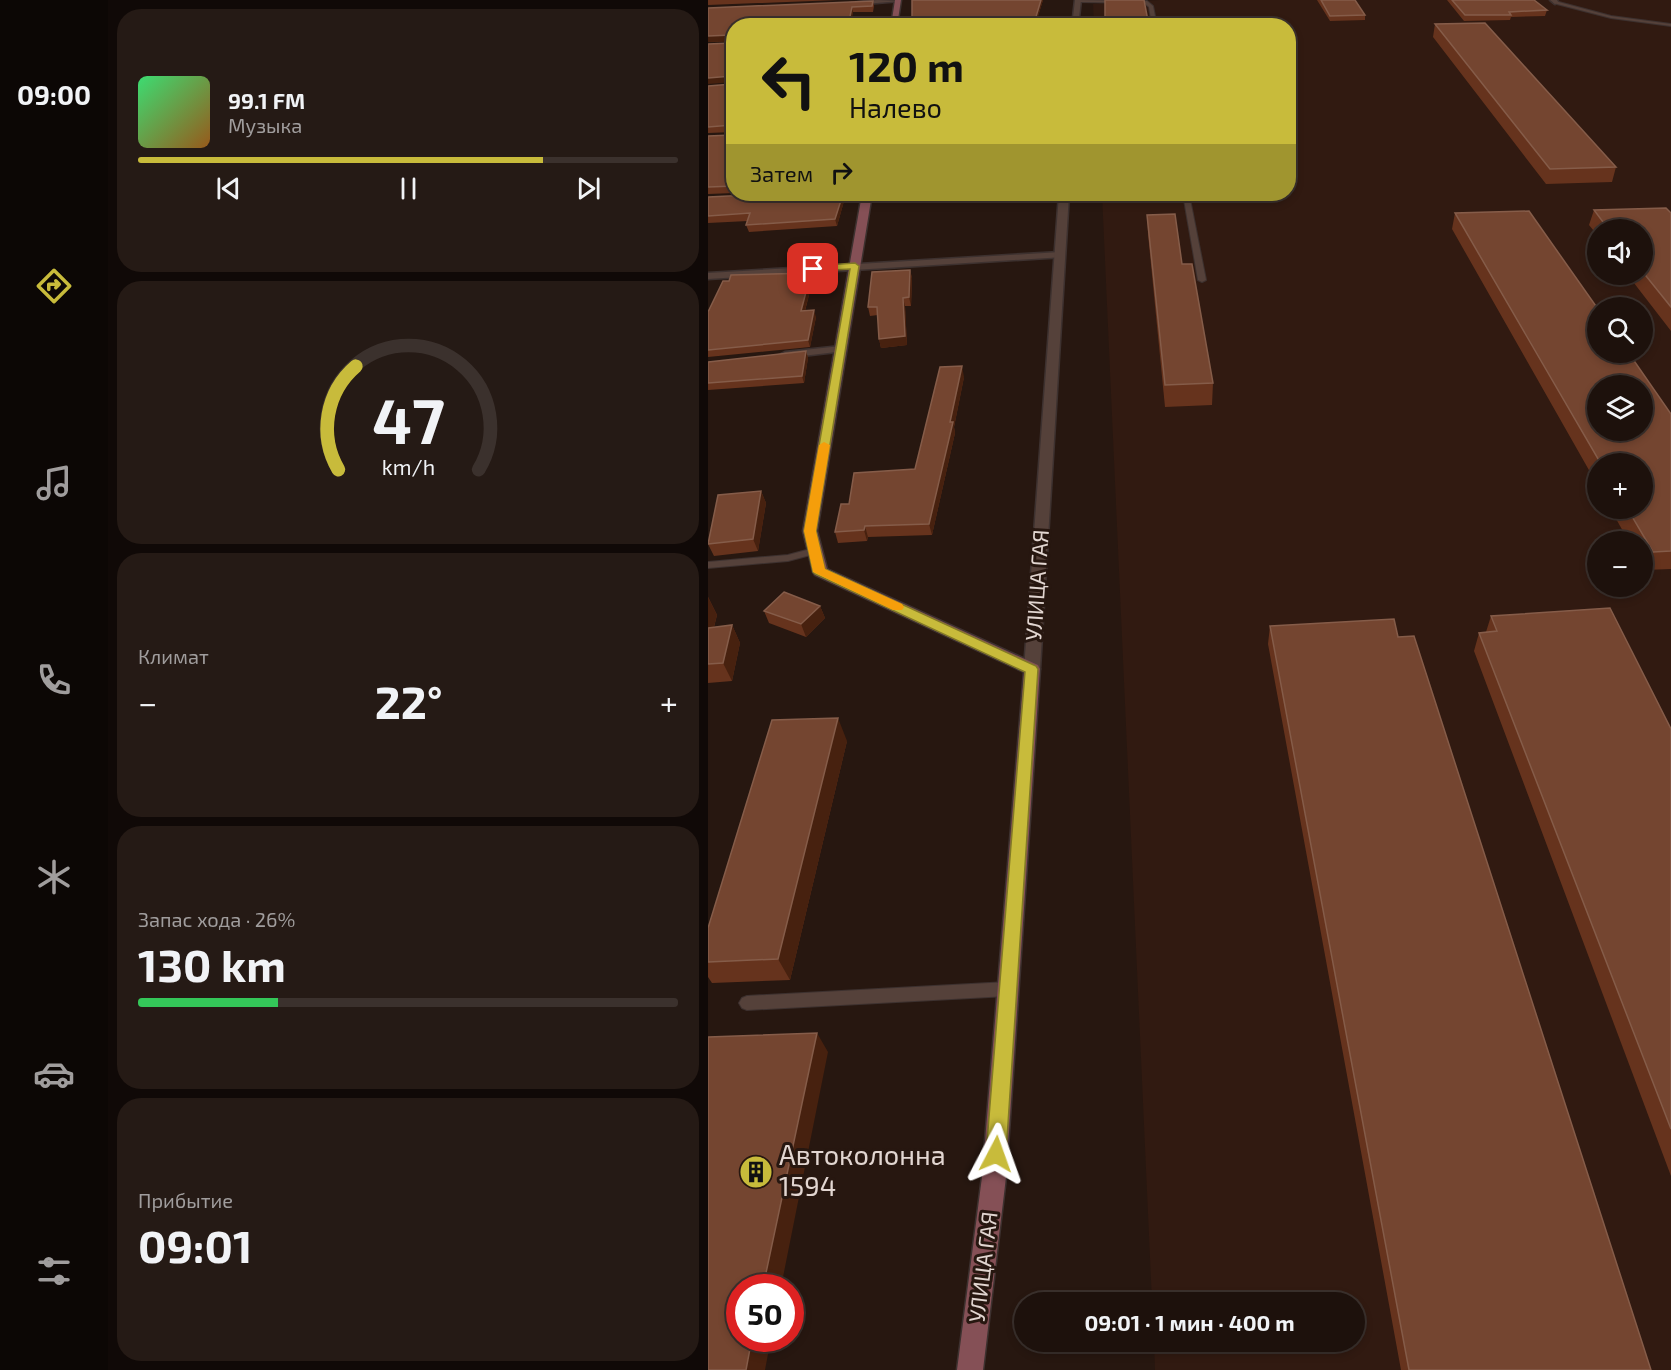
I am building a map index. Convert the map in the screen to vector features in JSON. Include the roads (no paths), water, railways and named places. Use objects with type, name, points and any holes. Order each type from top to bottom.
[{"type":"main road","points":[[895,18],[898,0]]},
{"type":"main road","points":[[866,201],[810,531],[819,572],[1032,669]]},
{"type":"main road","name":"УЛИЦА ГАЯ","points":[[970,1370],[994,1177],[1032,669]]},
{"type":"street","points":[[850,3],[898,0]]},
{"type":"street","points":[[1077,18],[1078,0]]},
{"type":"street","name":"УЛИЦА ГАЯ","points":[[1032,669],[1064,201]]},
{"type":"street","points":[[708,276],[1060,255]]},
{"type":"street","points":[[774,356],[841,349]]},
{"type":"lane","points":[[1078,0],[1139,0],[1150,4],[1153,18]]},
{"type":"lane","points":[[1554,1],[1611,16],[1671,25]]},
{"type":"lane","points":[[1187,201],[1202,280]]},
{"type":"lane","points":[[708,565],[788,558],[814,550]]},
{"type":"lane","points":[[747,1003],[1008,989]]},
{"type":"place","name":"Автоколонна 1594","points":[[756,1172]]}]
